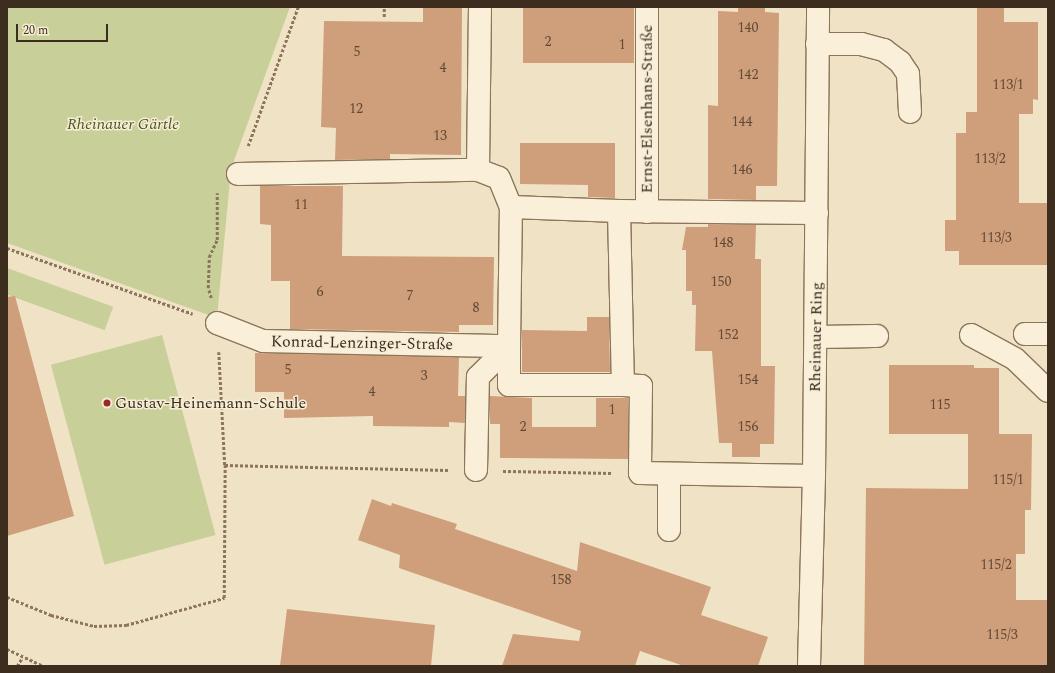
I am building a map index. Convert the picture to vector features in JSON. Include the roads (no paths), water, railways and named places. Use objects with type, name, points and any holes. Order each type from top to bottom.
[{"type":"street","points":[[478,170],[480,7]]},
{"type":"street","name":"Ernst-Elsenhans-Straße","points":[[646,212],[647,7]]},
{"type":"street","name":"Rheinauer Ring","points":[[809,666],[816,337],[818,7]]},
{"type":"street","points":[[817,44],[861,44],[884,50],[900,62],[908,74],[910,112]]},
{"type":"street","points":[[238,174],[478,170],[499,178],[512,207],[509,385],[641,386],[640,473],[814,476]]},
{"type":"street","points":[[512,207],[646,212],[817,213]]},
{"type":"street","points":[[619,211],[623,385]]},
{"type":"street","name":"Konrad-Lenzinger-Straße","points":[[217,323],[263,341],[509,346]]},
{"type":"street","points":[[1025,334],[1048,334]]},
{"type":"street","points":[[971,335],[1015,359],[1048,391]]},
{"type":"street","points":[[816,337],[877,336]]},
{"type":"street","points":[[476,470],[478,378],[509,346]]},
{"type":"street","points":[[669,474],[669,530]]},
{"type":"place","name":"Gustav-Heinemann-Schule","points":[[107,403]]},
{"type":"park label","name":"Rheinauer Gärtle","points":[[123,124]]}]
